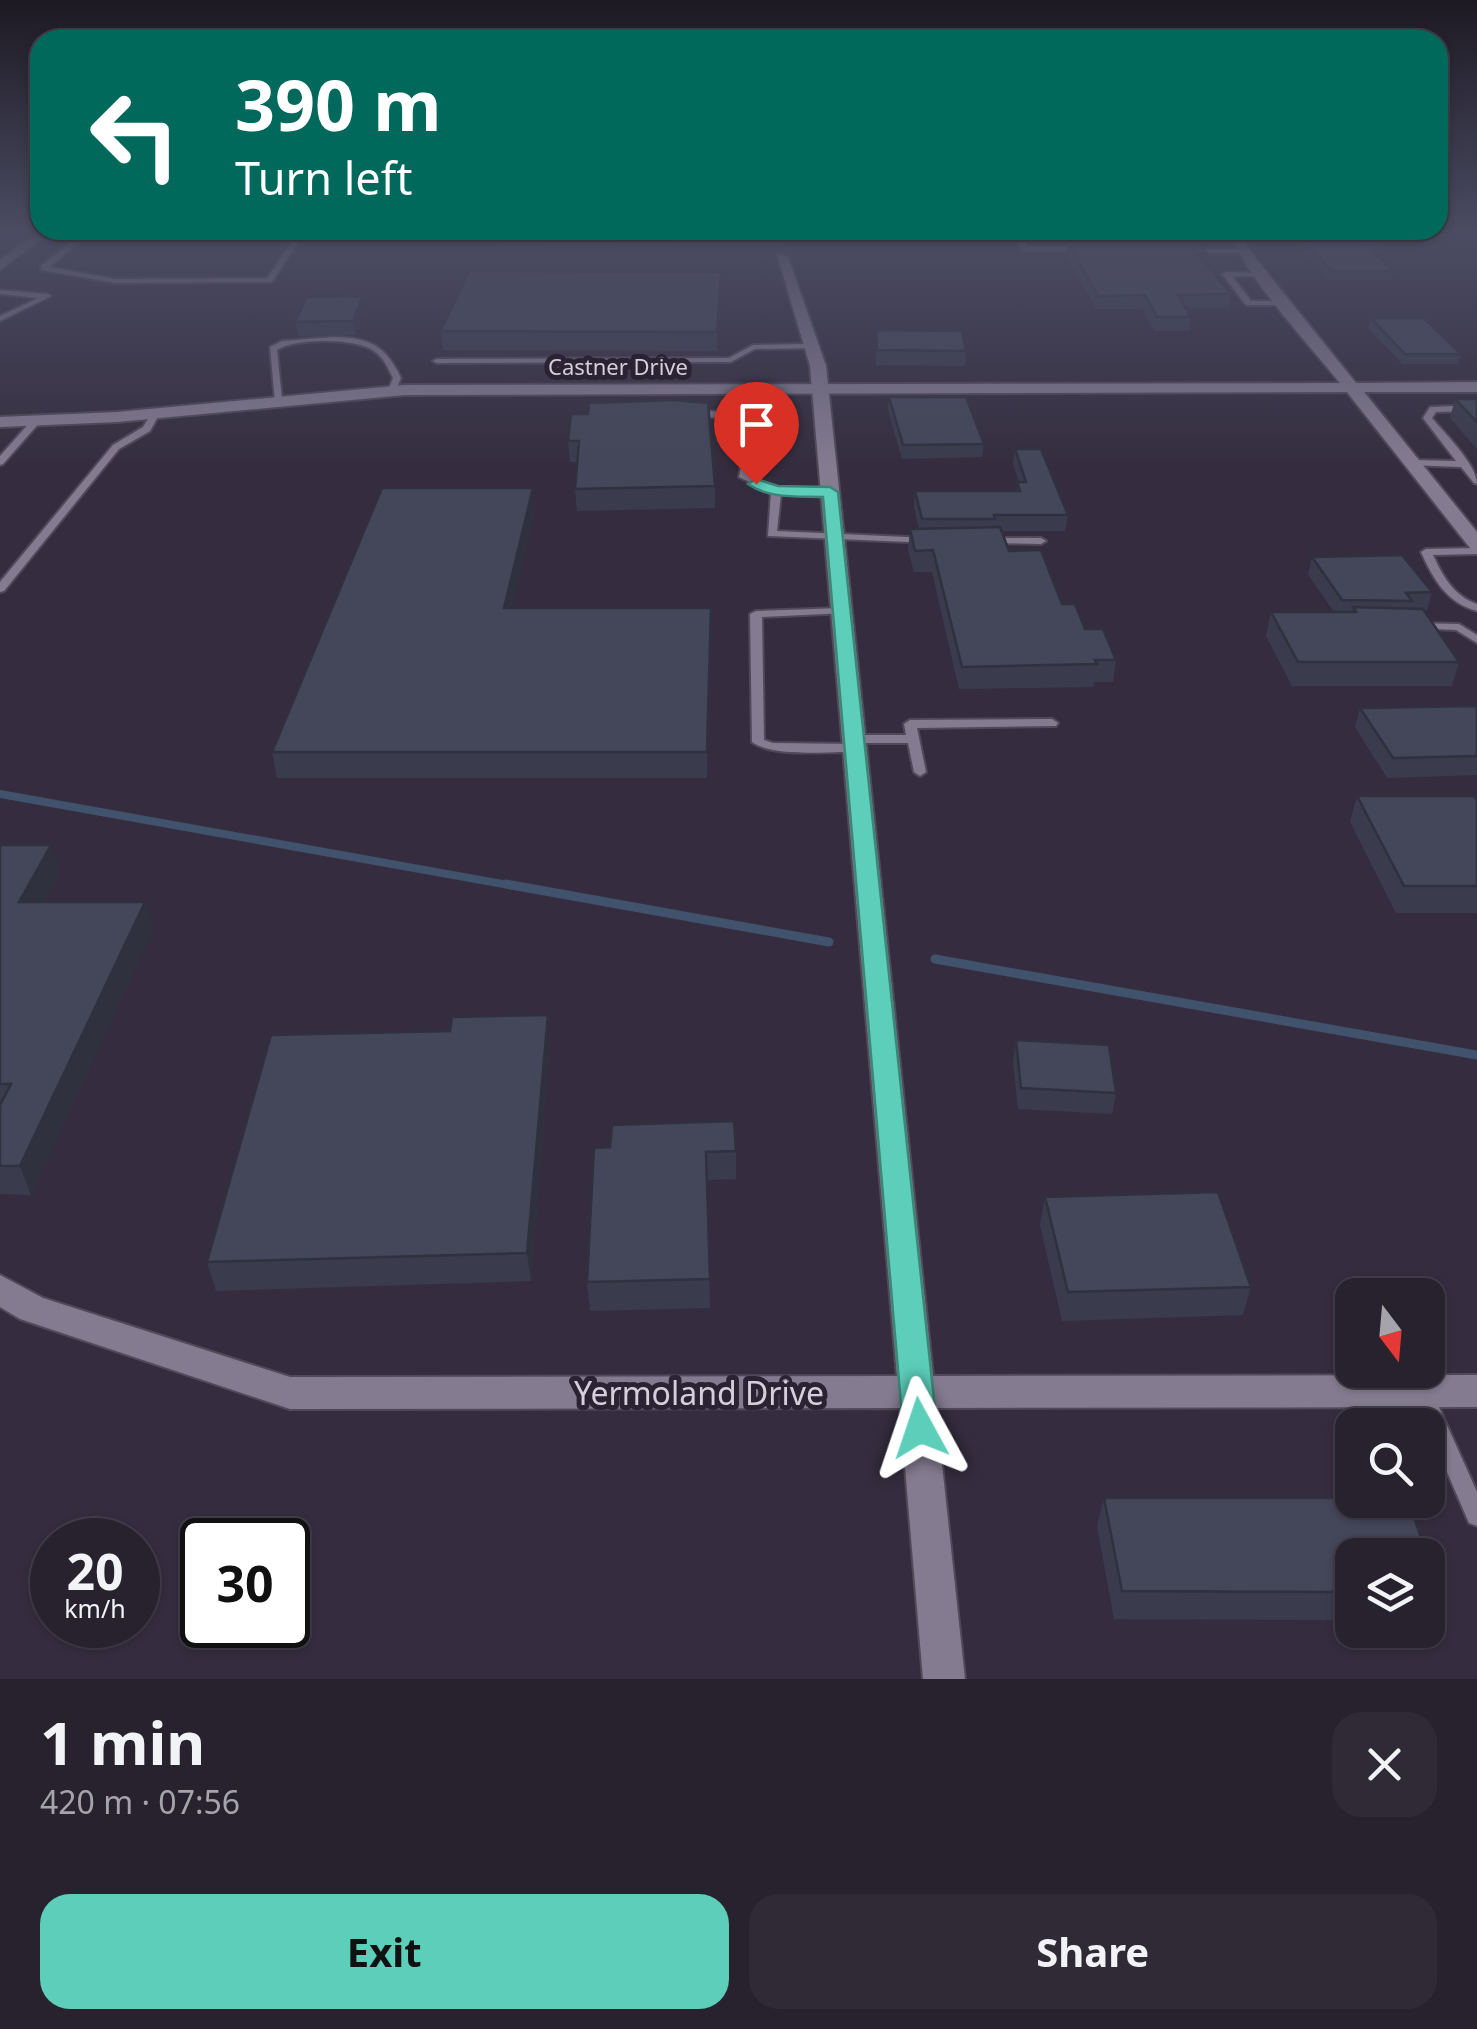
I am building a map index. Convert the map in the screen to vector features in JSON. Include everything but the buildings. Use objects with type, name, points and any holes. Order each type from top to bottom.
[{"type":"street","points":[[802,310],[820,388],[944,1679]]},
{"type":"street","points":[[1290,310],[1474,538]]},
{"type":"street","name":"Castner Drive","points":[[0,422],[156,413],[392,390],[598,394],[760,388],[1477,387]]},
{"type":"street","name":"Yermoland Drive","points":[[0,1289],[32,1309],[290,1393],[1477,1391]]},
{"type":"lane","points":[[278,400],[273,349],[282,343],[368,341],[390,357],[398,378],[392,390]]},
{"type":"lane","points":[[437,361],[731,360],[753,347],[812,346]]},
{"type":"lane","points":[[760,388],[744,477],[776,491],[830,492]]},
{"type":"lane","points":[[1477,408],[1433,409],[1427,418],[1477,481]]},
{"type":"lane","points":[[0,588],[116,448],[147,429],[156,413]]},
{"type":"lane","points":[[684,414],[757,415]]},
{"type":"lane","points":[[0,462],[35,422]]},
{"type":"lane","points":[[1414,464],[1466,464]]},
{"type":"lane","points":[[776,491],[772,534],[868,542],[945,542]]},
{"type":"lane","points":[[1474,538],[1426,552],[1434,571],[1464,606],[1477,608]]},
{"type":"lane","points":[[983,541],[1040,541]]},
{"type":"lane","points":[[842,611],[756,614],[758,742],[771,747],[913,739]]},
{"type":"lane","points":[[1395,625],[1460,626],[1477,640]]},
{"type":"lane","points":[[920,772],[910,724],[1052,724]]},
{"type":"lane","points":[[1422,1391],[1476,1518]]},
{"type":"waterway","points":[[0,794],[520,887]]},
{"type":"waterway","points":[[506,884],[829,942]]},
{"type":"waterway","points":[[935,959],[1477,1055]]},
{"type":"route","points":[[756,484],[776,491],[830,492],[920,1428]]}]
